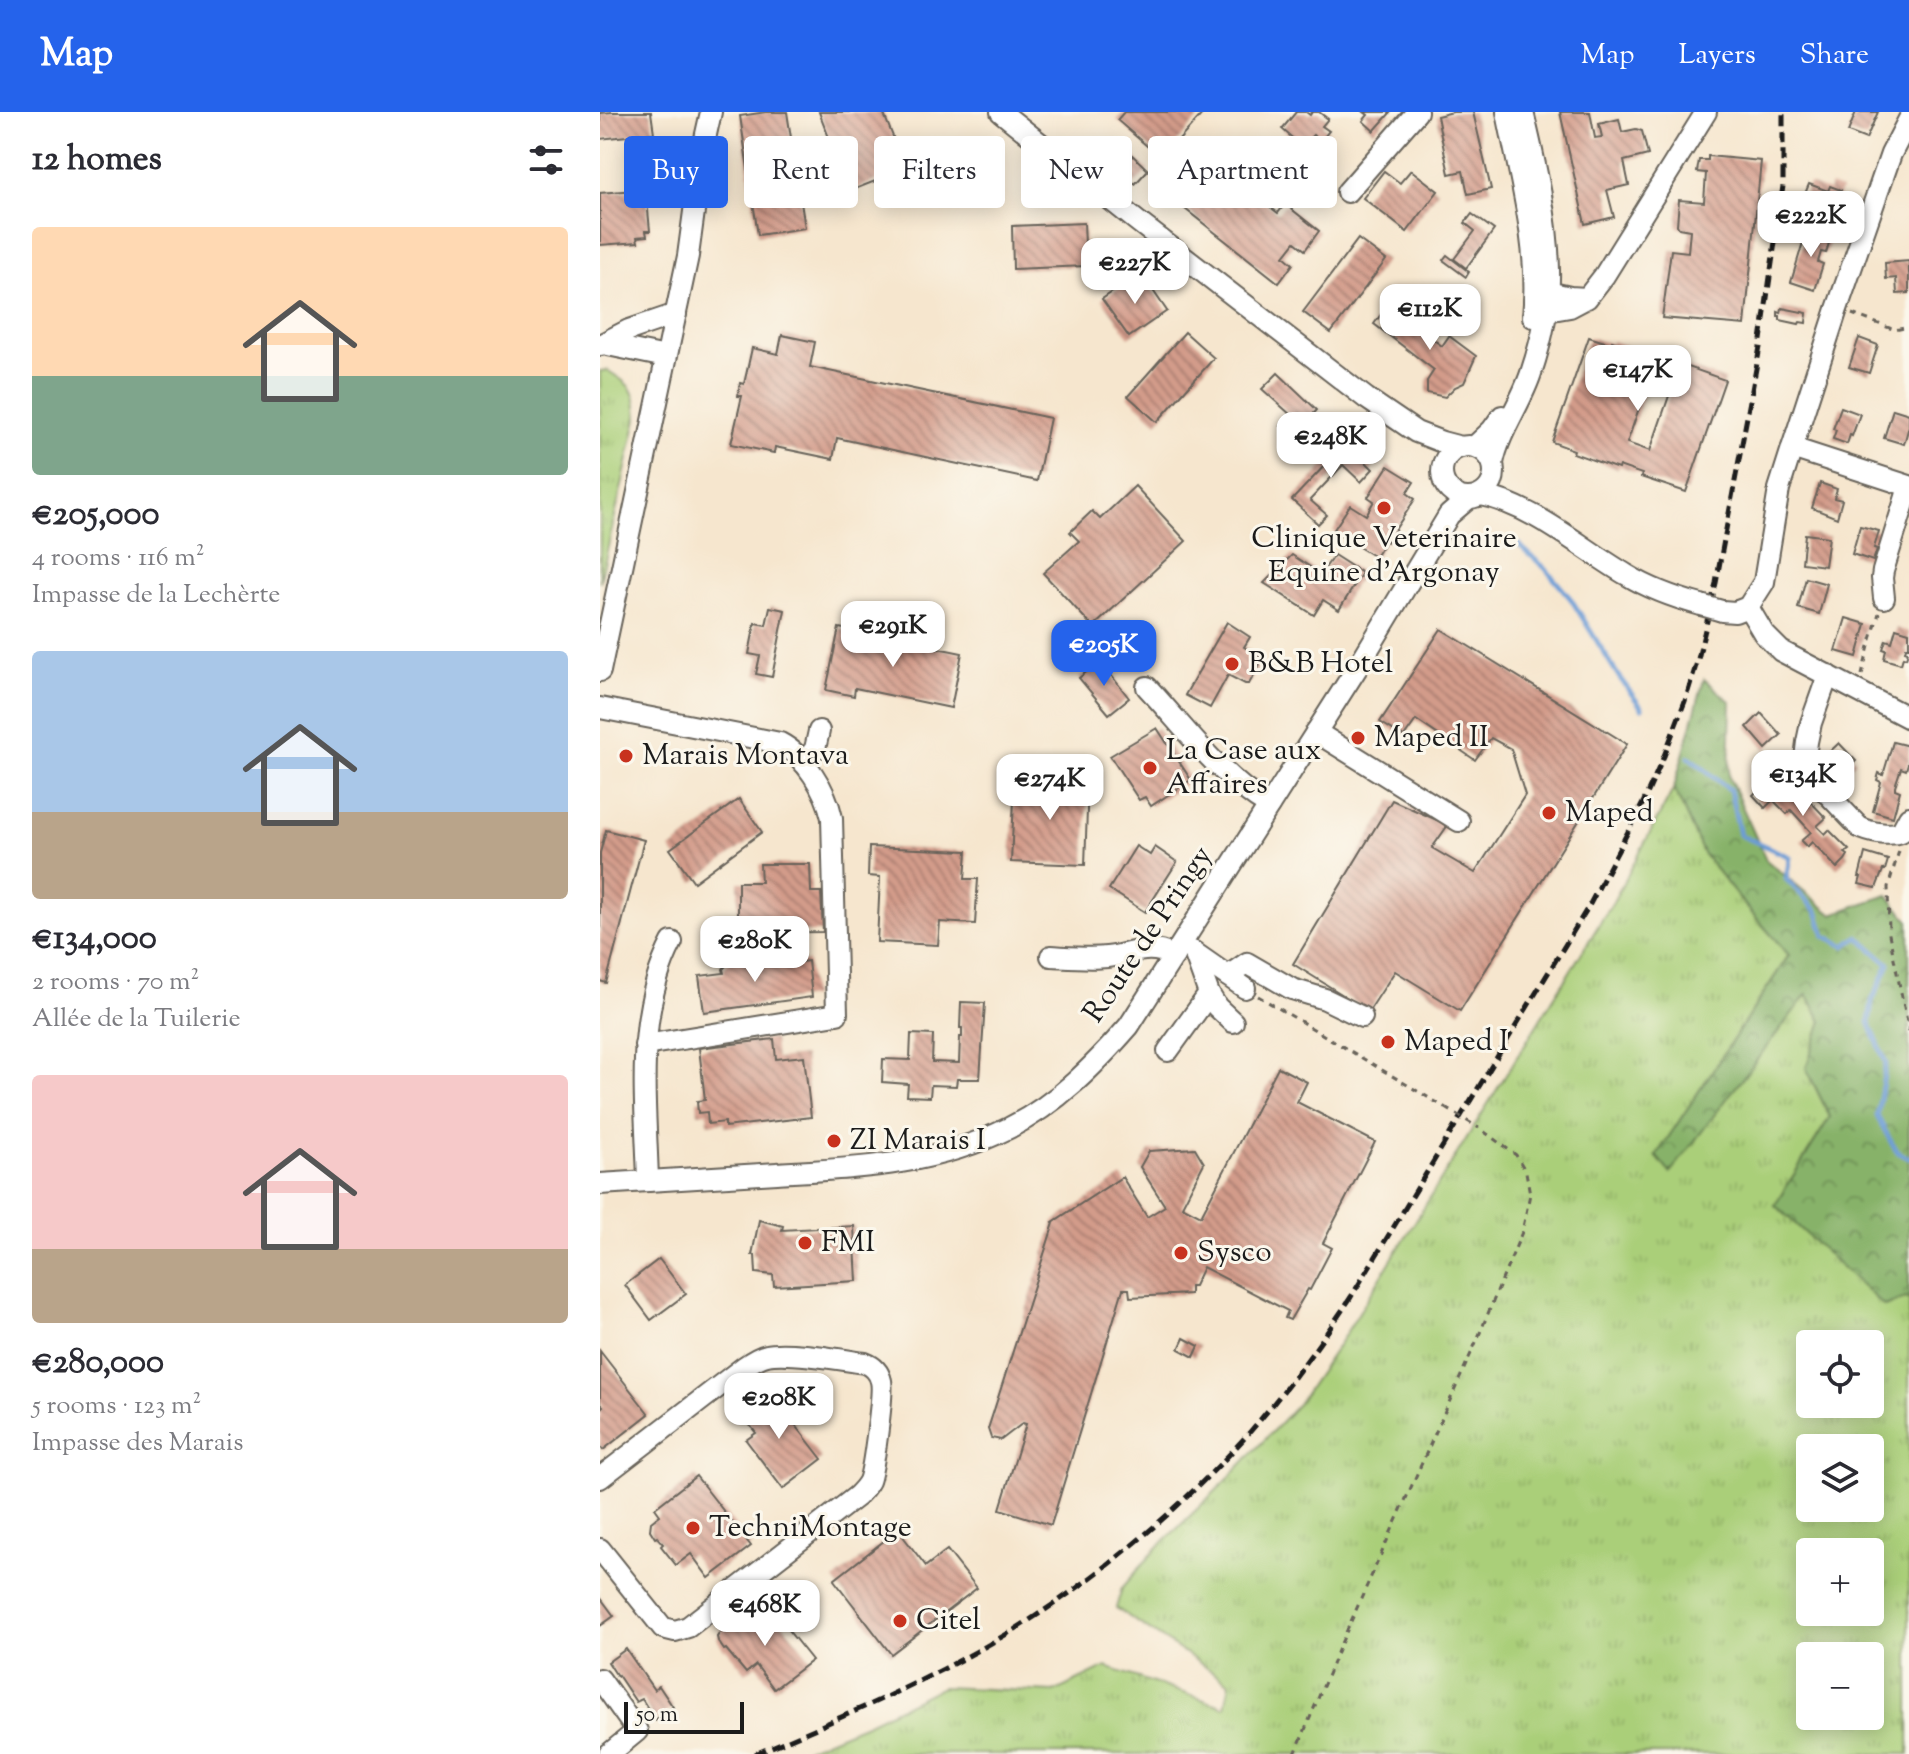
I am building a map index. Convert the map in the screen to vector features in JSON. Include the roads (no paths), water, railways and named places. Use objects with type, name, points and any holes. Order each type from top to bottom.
[{"type":"street","points":[[600,671],[688,256],[702,152],[711,112]]},
{"type":"street","points":[[1001,112],[1347,384],[1416,432],[1487,454],[1508,492],[1532,514]]},
{"type":"street","points":[[1347,192],[1417,112]]},
{"type":"street","points":[[1449,515],[1445,476],[1450,454],[1467,447],[1497,425],[1514,390],[1543,301],[1507,112]]},
{"type":"street","points":[[1475,496],[1490,486],[1498,443],[1528,383],[1540,342],[1549,269],[1541,202],[1523,112]]},
{"type":"street","points":[[1543,301],[1558,311],[1587,298],[1604,276],[1706,112]]},
{"type":"street","points":[[1416,432],[1456,495],[1501,500],[1532,514],[1630,577],[1674,598],[1722,611],[1735,612],[1748,607],[1764,582],[1779,489],[1837,309],[1907,117]]},
{"type":"street","points":[[601,345],[629,330],[676,314]]},
{"type":"street","points":[[601,345],[666,357]]},
{"type":"street","points":[[1792,448],[1909,486],[1883,571],[1884,598]]},
{"type":"street","name":"Route de Pringy","points":[[600,1184],[901,1164],[938,1155],[1010,1128],[1043,1108],[1104,1054],[1129,1026],[1184,951],[1269,806],[1449,515],[1475,496]]},
{"type":"street","points":[[1748,607],[1774,645],[1909,718]]},
{"type":"street","points":[[1828,675],[1807,742],[1804,759],[1807,772],[1865,830],[1895,834],[1901,832],[1909,817]]},
{"type":"street","points":[[1147,687],[1226,775],[1269,806]]},
{"type":"street","points":[[600,708],[780,743],[791,749],[804,763],[828,801],[832,818],[837,1014],[645,1045]]},
{"type":"street","points":[[804,763],[815,749],[819,731]]},
{"type":"street","points":[[1316,732],[1459,821]]},
{"type":"street","points":[[648,1181],[645,1045],[654,991],[672,942]]},
{"type":"street","points":[[1051,956],[1087,958],[1151,949],[1184,951],[1237,982],[1247,963],[1292,989],[1325,999],[1362,1017]]},
{"type":"street","points":[[1184,951],[1217,1007],[1233,1022]]},
{"type":"street","points":[[1168,1051],[1209,994]]},
{"type":"street","points":[[600,1478],[761,1356],[786,1354],[865,1363],[874,1368],[881,1378],[872,1466],[865,1487],[688,1627],[675,1631],[663,1628],[600,1549]]},
{"type":"street","points":[[600,1679],[637,1731],[609,1754]]},
{"type":"waterway","points":[[1518,544],[1545,568],[1571,599],[1642,708]]},
{"type":"waterway","points":[[1689,757],[1730,790],[1740,835],[1790,857],[1786,879],[1817,911],[1825,936],[1845,946],[1858,937],[1889,964],[1872,1001],[1869,1022],[1886,1063],[1877,1116],[1896,1151],[1909,1158]]},
{"type":"railway","points":[[755,1754],[950,1666],[1012,1631],[1107,1565],[1196,1489],[1249,1433],[1351,1297],[1590,904],[1643,803],[1685,701],[1716,583],[1760,347],[1783,186],[1783,112]]},
{"type":"place","name":"Clinique Veterinaire Equine d'Argonay","points":[[1384,508]]},
{"type":"place","name":"B&B Hotel","points":[[1232,664]]},
{"type":"place","name":"Maped II","points":[[1358,738]]},
{"type":"place","name":"Marais Montava","points":[[626,756]]},
{"type":"place","name":"La Case aux Affaires","points":[[1150,768]]},
{"type":"place","name":"Maped","points":[[1549,813]]},
{"type":"place","name":"Maped I","points":[[1388,1042]]},
{"type":"place","name":"ZI Marais I","points":[[834,1141]]},
{"type":"place","name":"FMI","points":[[805,1243]]},
{"type":"place","name":"Sysco","points":[[1181,1253]]},
{"type":"place","name":"TechniMontage","points":[[693,1528]]},
{"type":"place","name":"Citel","points":[[900,1621]]}]
